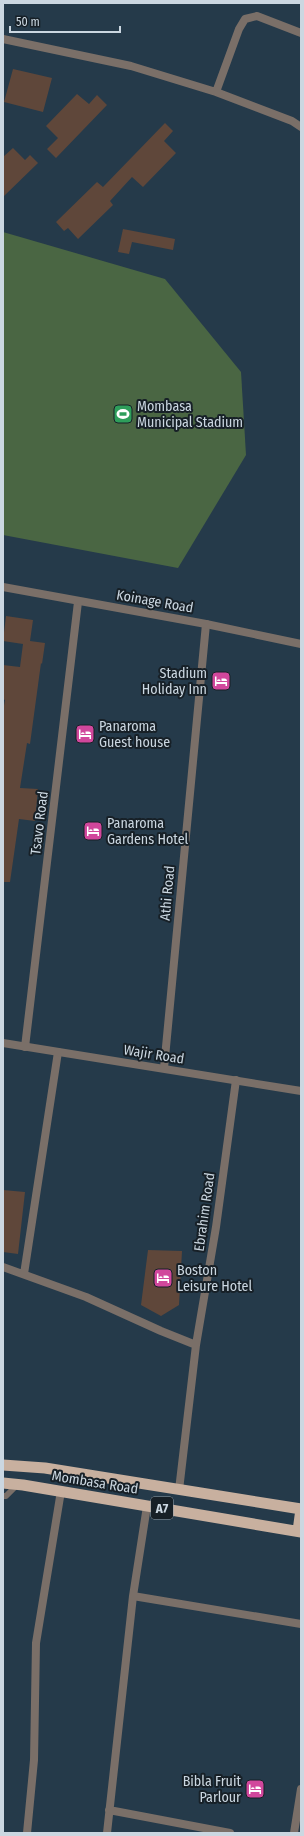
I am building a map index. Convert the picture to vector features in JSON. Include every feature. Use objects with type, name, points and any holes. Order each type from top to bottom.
[{"type":"highway","name":"Mombasa Road","points":[[3,1465],[45,1468],[301,1509]]},
{"type":"highway","name":"Mombasa Road","points":[[3,1483],[18,1484],[300,1531]]},
{"type":"highway","points":[[300,1531],[301,1509]]},
{"type":"street","points":[[216,92],[239,29],[245,19],[257,16],[301,33]]},
{"type":"street","points":[[3,39],[131,66],[216,92],[292,121],[301,127]]},
{"type":"street","name":"Koinage Road","points":[[3,587],[78,602],[206,624],[301,644]]},
{"type":"street","name":"Tsavo Road","points":[[25,1047],[78,602]]},
{"type":"street","name":"Athi Road","points":[[164,1068],[206,624]]},
{"type":"street","name":"Wajir Road","points":[[3,1043],[301,1091]]},
{"type":"street","points":[[24,1274],[58,1052]]},
{"type":"street","name":"Ebrahim Road","points":[[179,1490],[196,1345],[216,1227],[236,1080]]},
{"type":"street","points":[[3,1267],[110,1307],[161,1331],[196,1345]]},
{"type":"street","points":[[27,1833],[34,1760],[36,1643],[61,1492]]},
{"type":"street","points":[[107,1833],[133,1596],[147,1506]]},
{"type":"street","points":[[133,1596],[301,1624]]},
{"type":"street","points":[[294,1833],[298,1821],[301,1789]]},
{"type":"street","points":[[110,1810],[230,1833]]},
{"type":"street","points":[[177,1833],[179,1824]]},
{"type":"lane","points":[[3,1496],[18,1484]]},
{"type":"green space","name":"Mombasa Municipal Stadium","points":[[3,232],[165,279],[241,372],[246,455],[178,568],[3,535]]},
{"type":"building","points":[[13,69],[52,78],[43,112],[4,102]]},
{"type":"building","points":[[77,94],[89,104],[97,95],[107,105],[56,158],[47,149],[58,138],[46,126]]},
{"type":"building","points":[[165,123],[173,131],[164,141],[176,153],[143,187],[132,177],[110,201],[113,205],[78,239],[68,228],[64,231],[56,222],[97,182],[103,187]]},
{"type":"building","points":[[13,148],[25,160],[30,155],[38,163],[3,197],[3,157]]},
{"type":"building","points":[[123,229],[175,239],[173,250],[132,242],[129,254],[118,252]]},
{"type":"building","points":[[6,616],[33,620],[30,641],[45,643],[30,744],[27,743],[20,788],[38,789],[35,821],[19,819],[10,882],[3,882],[3,711],[5,700],[3,699],[3,665],[20,667],[23,644],[3,641]]},
{"type":"building","points":[[3,1190],[25,1192],[18,1254],[3,1252]]},
{"type":"building","name":"Boston Leisure Hotel","points":[[148,1250],[182,1251],[179,1305],[161,1316],[141,1305]]},
{"type":"place","name":"Mombasa Municipal Stadium","points":[[123,414]]},
{"type":"place","name":"Stadium Holiday Inn","points":[[221,681]]},
{"type":"place","name":"Panaroma Guest house","points":[[85,734]]},
{"type":"place","name":"Panaroma Gardens Hotel","points":[[93,831]]},
{"type":"place","name":"Boston Leisure Hotel","points":[[163,1278]]},
{"type":"place","name":"Bibla Fruit Parlour","points":[[255,1789]]}]
